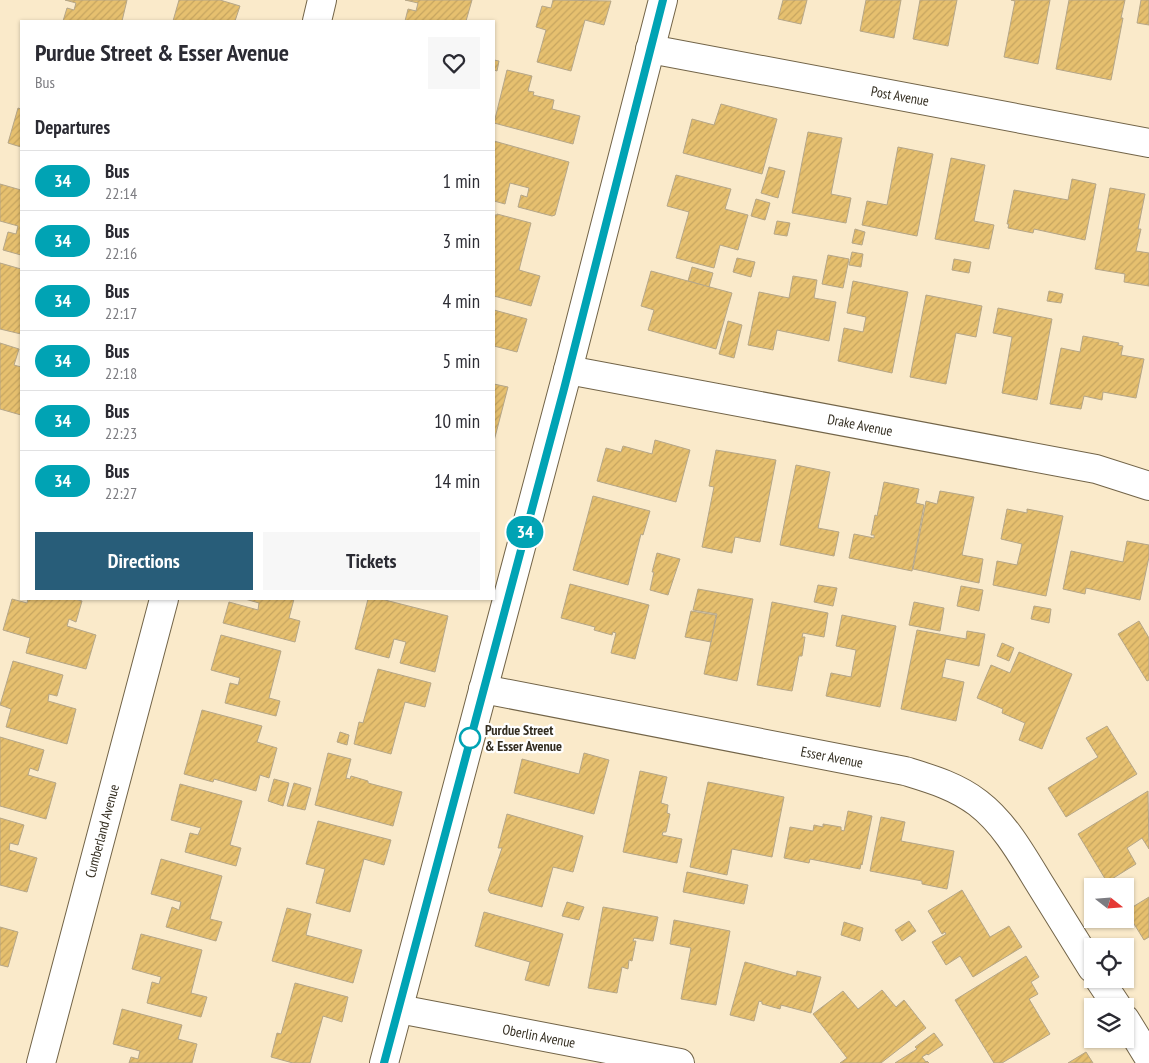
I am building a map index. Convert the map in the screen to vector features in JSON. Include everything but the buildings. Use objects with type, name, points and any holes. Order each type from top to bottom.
[{"type":"street","points":[[317,20],[322,0]]},
{"type":"street","points":[[384,1063],[568,370],[663,0]]},
{"type":"street","name":"Post Avenue","points":[[650,49],[1149,143]]},
{"type":"street","name":"Drake Avenue","points":[[568,370],[1096,469],[1149,486]]},
{"type":"street","name":"Cumberland Avenue","points":[[41,1063],[164,600]]},
{"type":"street","name":"Esser Avenue","points":[[483,689],[905,771],[959,790],[990,814],[1014,843],[1084,955]]},
{"type":"street","name":"Oberlin Avenue","points":[[399,1009],[680,1063]]},
{"type":"street","points":[[1134,1034],[1149,1058]]},
{"type":"bus line","name":"34","points":[[384,1063],[564,389],[663,0]]},
{"type":"place","name":"Purdue Street & Esser Avenue","points":[[470,738]]}]
